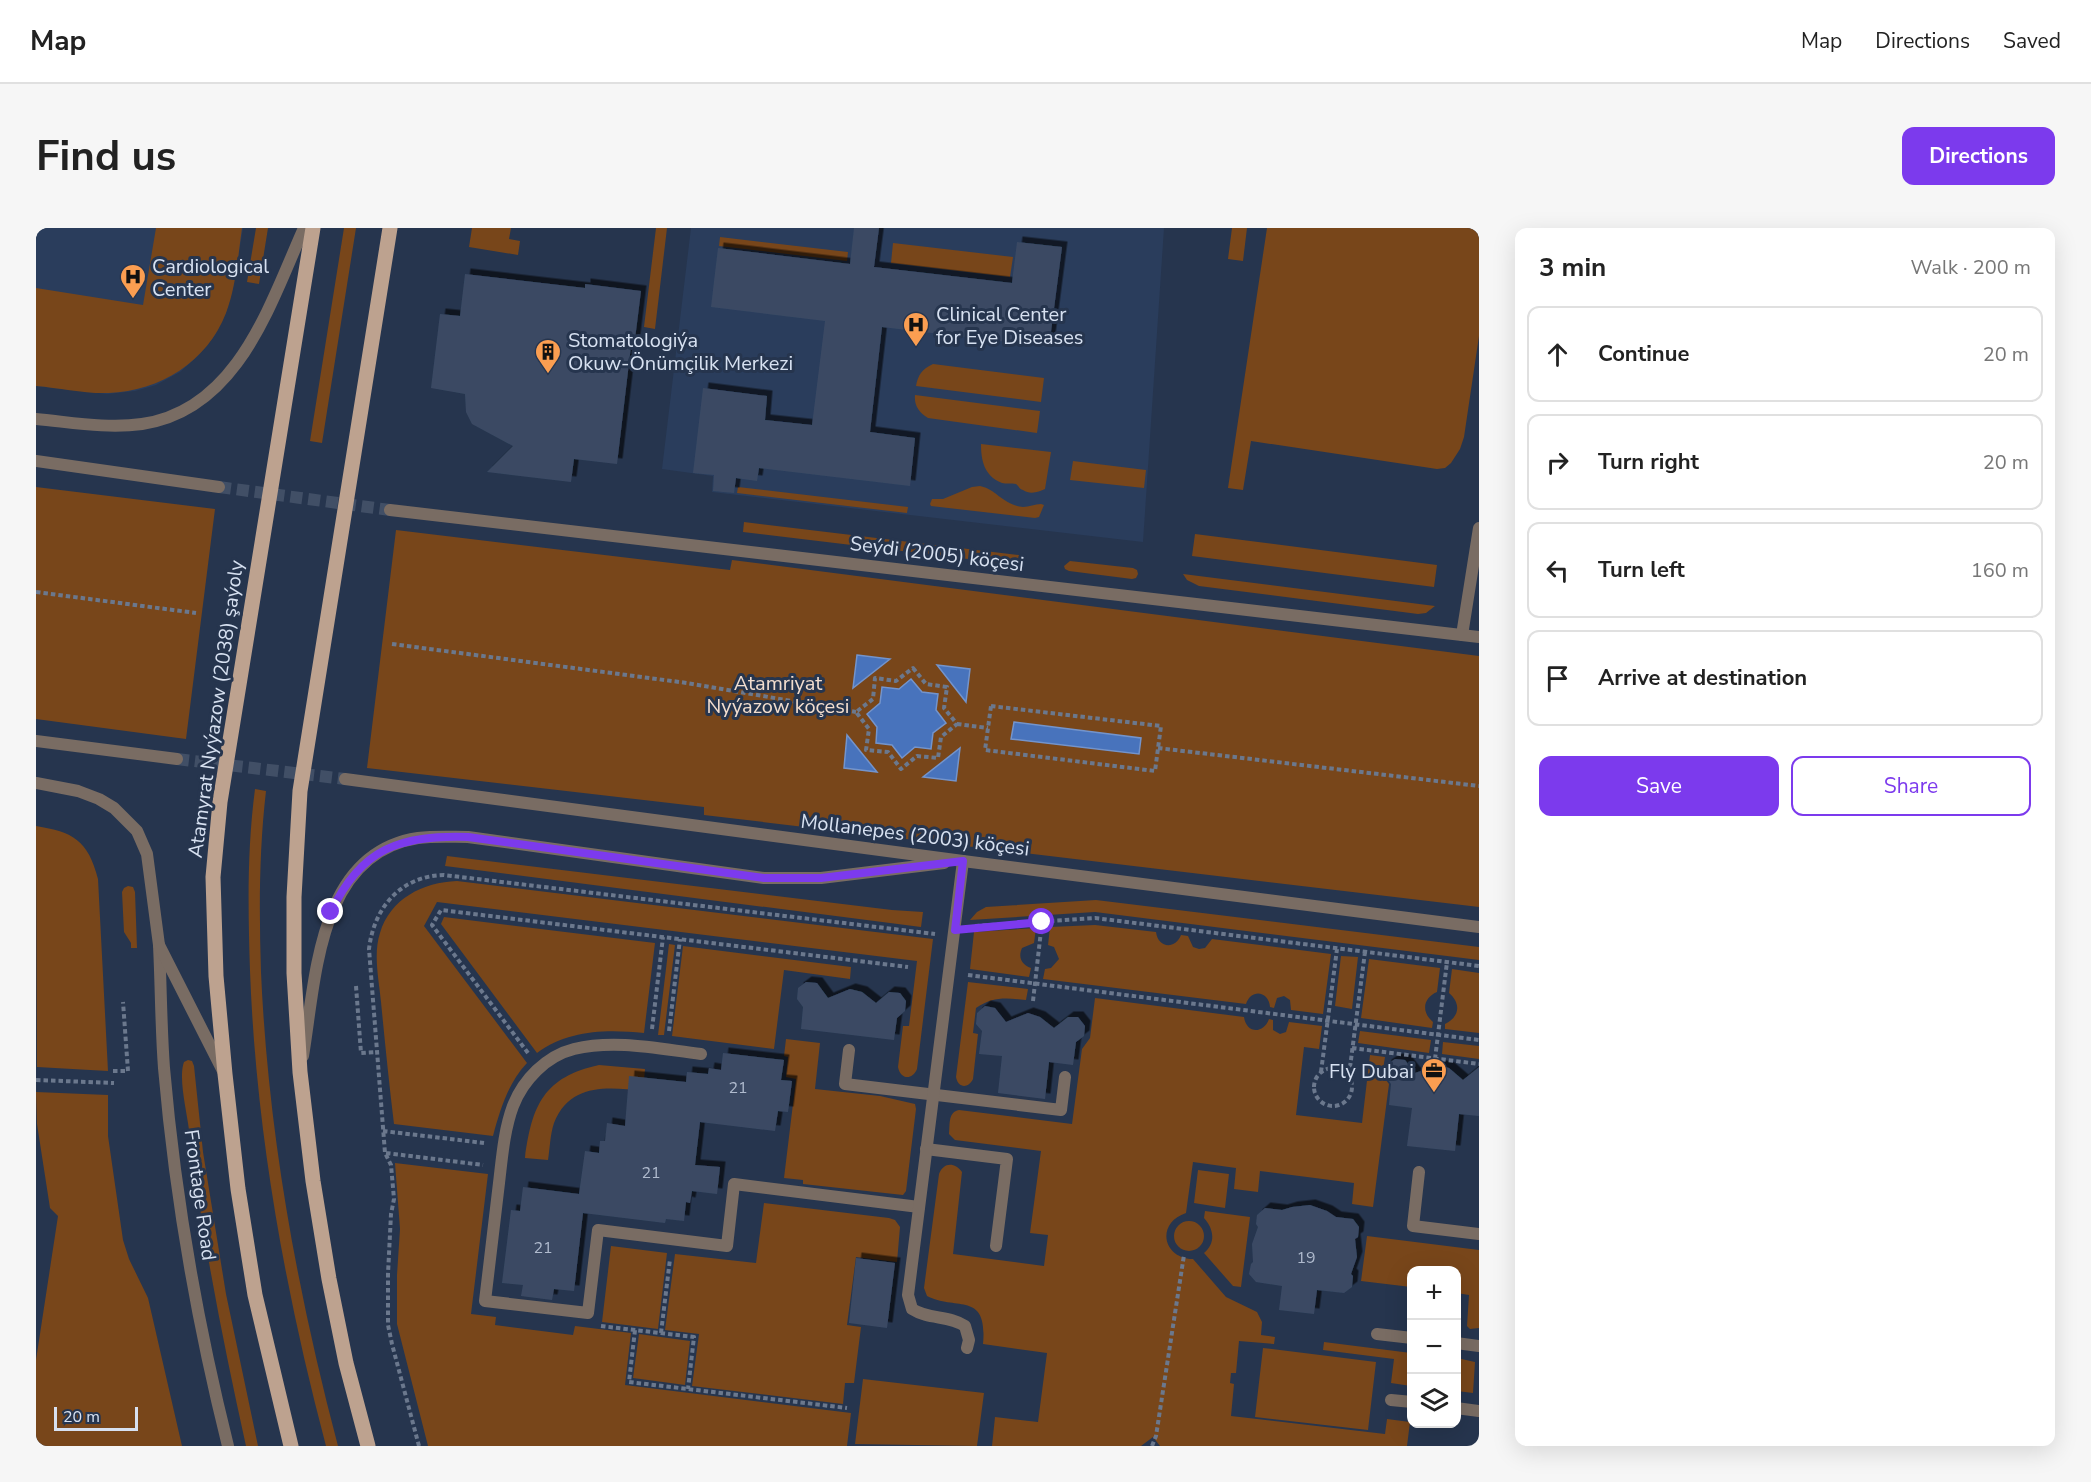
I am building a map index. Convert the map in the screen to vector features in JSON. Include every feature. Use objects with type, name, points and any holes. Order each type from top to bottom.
[{"type":"main road","name":"Atamyrat Nyýazow (2038) şaýoly","points":[[291,1446],[255,1294],[238,1189],[216,976],[213,877],[220,801],[312,228]]},
{"type":"main road","points":[[369,1446],[346,1363],[313,1181],[300,1072],[294,973],[294,897],[300,791],[390,228]]},
{"type":"street","points":[[36,419],[104,425],[142,424],[171,416],[202,399],[236,365],[254,339],[304,228]]},
{"type":"street","points":[[36,461],[219,487]]},
{"type":"street","name":"Seýdi (2005) köçesi","points":[[390,510],[1479,638]]},
{"type":"street","points":[[1462,635],[1479,528]]},
{"type":"street","points":[[36,741],[177,759]]},
{"type":"street","name":"Mollanepes (2003) köçesi","points":[[345,779],[1479,927]]},
{"type":"street","points":[[36,783],[78,791],[99,799],[114,808],[137,831],[147,854],[159,945],[225,1074]]},
{"type":"street","points":[[300,1072],[322,941],[340,893],[352,876],[367,862],[390,847],[416,838],[468,837],[764,878],[821,878],[963,861],[909,1301],[912,1309],[926,1316],[951,1319],[965,1326],[969,1340],[968,1348]]},
{"type":"street","name":"Frontage Road","points":[[159,945],[164,1067],[177,1188],[196,1303],[228,1446]]},
{"type":"street","points":[[701,1054],[598,1045],[572,1049],[548,1060],[539,1068],[513,1106],[504,1146],[485,1301],[588,1314],[598,1230],[727,1246],[735,1184],[919,1207]]},
{"type":"street","points":[[849,1050],[845,1084],[1061,1110],[1065,1077]]},
{"type":"street","points":[[926,1149],[1007,1159],[996,1246]]},
{"type":"street","points":[[1419,1172],[1413,1226],[1479,1234]]},
{"type":"street","points":[[1377,1334],[1407,1337]]},
{"type":"street","points":[[1461,1344],[1479,1346]]},
{"type":"street","points":[[1391,1400],[1407,1402]]},
{"type":"street","points":[[1461,1409],[1479,1411]]},
{"type":"path","points":[[36,592],[196,613]]},
{"type":"path","points":[[392,644],[687,683],[856,712],[869,729],[866,750],[888,752],[901,769],[917,756],[938,758],[941,737],[957,724]]},
{"type":"path","points":[[856,712],[873,699],[875,678],[896,681],[913,668],[926,684],[947,687],[944,708],[957,724],[988,728]]},
{"type":"path","points":[[990,706],[1161,726],[1155,771],[985,750],[988,728],[990,706]]},
{"type":"path","points":[[1158,748],[1479,786]]},
{"type":"path","points":[[419,1446],[388,1325],[388,1274],[394,1199],[391,1165],[385,1153],[369,959],[370,933],[376,918],[384,905],[410,883],[431,875],[469,877],[932,934],[1095,918],[1479,966]]},
{"type":"path","points":[[539,1068],[432,925],[441,910],[909,967]]},
{"type":"path","points":[[1033,1001],[1042,922]]},
{"type":"path","points":[[649,1048],[663,937]]},
{"type":"path","points":[[666,1050],[680,939]]},
{"type":"path","points":[[1321,1072],[1331,1068],[1341,1069],[1349,1075],[1353,1084],[1351,1094],[1345,1103],[1336,1106],[1326,1105],[1318,1099],[1314,1090],[1315,1080],[1321,1072],[1337,949]]},
{"type":"path","points":[[1349,1075],[1365,952]]},
{"type":"path","points":[[1435,1059],[1447,962]]},
{"type":"path","points":[[970,975],[1479,1040]]},
{"type":"path","points":[[356,986],[360,1053],[376,1052]]},
{"type":"path","points":[[113,1071],[128,1071],[123,1002]]},
{"type":"path","points":[[1352,1048],[1479,1064]]},
{"type":"path","points":[[36,1080],[114,1083]]},
{"type":"path","points":[[383,1131],[504,1146]]},
{"type":"path","points":[[385,1153],[501,1167]]},
{"type":"path","points":[[661,1333],[673,1239]]},
{"type":"path","points":[[1152,1446],[1156,1436],[1184,1255]]},
{"type":"path","points":[[588,1314],[597,1325],[694,1337],[688,1389]]},
{"type":"path","points":[[635,1330],[629,1382],[847,1408]]},
{"type":"shaded area","name":"Cardiological Center","points":[[36,228],[243,228],[233,288],[226,313],[215,335],[199,355],[180,372],[156,385],[135,391],[107,394],[36,386]]},
{"type":"shaded area","name":"Clinical Center for Eye Diseases","points":[[691,228],[1164,228],[1143,542],[712,492],[713,476],[662,469]]},
{"type":"green space","name":"Cardiological Center","points":[[156,228],[242,228],[232,293],[218,330],[207,346],[180,371],[146,387],[128,391],[91,393],[36,386],[36,288],[143,305]]},
{"type":"green space","points":[[256,228],[268,228],[259,284],[247,282]]},
{"type":"green space","points":[[344,228],[356,228],[322,443],[310,441]]},
{"type":"green space","points":[[472,228],[511,228],[509,239],[520,241],[518,255],[469,247]]},
{"type":"green space","points":[[656,228],[667,228],[655,329],[644,327]]},
{"type":"green space","points":[[1232,228],[1247,228],[1243,261],[1228,259]]},
{"type":"green space","points":[[1267,228],[1479,228],[1479,336],[1464,437],[1460,449],[1445,468],[1437,469],[1251,441],[1243,490],[1228,488]]},
{"type":"green space","points":[[720,237],[848,252],[847,261],[719,246]]},
{"type":"green space","points":[[893,243],[1013,257],[1010,277],[891,263]]},
{"type":"green space","points":[[933,364],[1044,378],[1041,402],[916,386],[921,373]]},
{"type":"green space","points":[[915,395],[1040,411],[1037,433],[928,418],[918,408]]},
{"type":"green space","points":[[981,444],[1051,452],[1045,489],[1029,492],[1016,484],[996,480],[987,472]]},
{"type":"green space","points":[[1073,461],[1146,470],[1144,488],[1070,480]]},
{"type":"green space","points":[[980,486],[991,490],[1016,506],[1044,505],[1039,517],[1035,518],[931,506],[930,504],[932,499],[943,499]]},
{"type":"green space","points":[[36,487],[215,509],[186,739],[36,719]]},
{"type":"green space","points":[[738,487],[908,507],[907,513],[737,493]]},
{"type":"green space","points":[[744,522],[1019,555],[1018,565],[743,532]]},
{"type":"green space","name":"Atamriyat Nyýazow köçesi","points":[[396,530],[730,570],[732,560],[1479,656],[1479,907],[704,815],[704,807],[367,768]]},
{"type":"green space","points":[[1195,534],[1437,565],[1434,587],[1192,556]]},
{"type":"green space","points":[[1070,561],[1133,568],[1138,574],[1132,579],[1069,571],[1064,566]]},
{"type":"green space","points":[[1183,574],[1435,606],[1426,613],[1418,614],[1199,586],[1187,580]]},
{"type":"green space","points":[[255,789],[266,791],[260,881],[260,926],[270,1092],[297,1270],[338,1446],[326,1446],[311,1388],[286,1270],[266,1151],[253,1031],[249,948],[249,857]]},
{"type":"green space","points":[[36,826],[60,831],[77,840],[89,855],[98,879],[108,1071],[37,1067]]},
{"type":"green space","points":[[447,856],[923,912],[921,927],[445,866]]},
{"type":"green space","points":[[457,881],[933,939],[917,1069],[915,1073],[906,1077],[901,1074],[898,1067],[903,1026],[909,1026],[917,961],[437,902],[424,926],[527,1063],[510,1088],[493,1136],[394,1124],[377,967],[380,933],[391,911],[410,895],[432,885]]},
{"type":"green space","points":[[128,886],[133,887],[135,892],[137,948],[131,948],[131,943],[124,932],[122,892]]},
{"type":"green space","points":[[1096,900],[1479,947],[1479,960],[1095,912],[970,920],[986,907]]},
{"type":"green space","points":[[444,917],[655,943],[644,1033],[616,1031],[588,1033],[561,1040],[537,1053],[441,924]]},
{"type":"green space","points":[[1095,925],[1156,932],[1160,941],[1167,945],[1175,943],[1181,935],[1188,936],[1193,947],[1199,949],[1205,948],[1212,939],[1331,954],[1323,1014],[1291,1010],[1290,1000],[1284,996],[1277,998],[1274,1008],[1270,1007],[1267,998],[1260,994],[1252,995],[1246,1004],[1043,979],[1045,969],[1051,968],[1059,959],[1054,947],[1048,945],[1050,927]]},
{"type":"green space","points":[[1036,928],[1034,943],[1022,948],[1020,954],[1021,960],[1031,968],[1029,977],[970,969],[974,932]]},
{"type":"green space","points":[[669,944],[675,945],[664,1035],[658,1035]]},
{"type":"green space","points":[[683,946],[851,967],[850,979],[784,970],[774,1049],[672,1036]]},
{"type":"green space","points":[[1341,956],[1358,957],[1352,1009],[1335,1006]]},
{"type":"green space","points":[[1369,959],[1440,968],[1437,992],[1426,1001],[1425,1006],[1433,1022],[1432,1028],[1361,1018]]},
{"type":"green space","points":[[1452,969],[1479,973],[1479,1033],[1445,1029],[1445,1024],[1454,1018],[1457,1010],[1456,1001],[1449,993]]},
{"type":"green space","points":[[968,982],[1028,989],[1026,1000],[1006,998],[982,1004],[976,1008],[973,1033],[978,1034],[973,1079],[969,1084],[963,1086],[956,1077]]},
{"type":"green space","points":[[1095,998],[1244,1017],[1248,1026],[1255,1030],[1263,1028],[1269,1019],[1273,1020],[1273,1030],[1280,1034],[1286,1032],[1289,1022],[1322,1026],[1319,1049],[1304,1047],[1296,1115],[1362,1123],[1370,1055],[1385,1057],[1382,1075],[1389,1084],[1373,1207],[1352,1204],[1354,1183],[1260,1171],[1258,1192],[1234,1189],[1236,1168],[1193,1162],[1186,1213],[1170,1224],[1167,1239],[1169,1247],[1175,1253],[1193,1259],[1226,1297],[1257,1312],[1262,1322],[1261,1335],[1275,1337],[1274,1344],[1239,1341],[1236,1373],[1231,1373],[1230,1383],[1234,1384],[1231,1416],[1385,1434],[1387,1419],[1407,1422],[1407,1428],[1409,1428],[1407,1446],[1160,1446],[1153,1437],[1141,1446],[992,1446],[995,1417],[1038,1422],[1047,1353],[983,1344],[981,1316],[975,1309],[927,1296],[924,1288],[939,1174],[949,1165],[956,1166],[962,1172],[953,1254],[1044,1266],[1048,1235],[1030,1233],[1041,1151],[955,1140],[949,1134],[950,1119],[955,1111],[959,1110],[1072,1124],[1082,1049],[1090,1038]]},
{"type":"green space","points":[[1360,1031],[1431,1040],[1429,1053],[1358,1043]]},
{"type":"green space","points":[[786,1039],[820,1043],[815,1089],[880,1096],[915,1104],[906,1191],[903,1195],[803,1184],[803,1180],[784,1178],[796,1079],[786,1077],[788,1057],[784,1056]]},
{"type":"green space","points":[[1443,1042],[1479,1046],[1479,1059],[1442,1054]]},
{"type":"green space","points":[[192,1061],[194,1066],[203,1152],[226,1294],[258,1446],[246,1446],[214,1289],[182,1086],[182,1069],[184,1062]]},
{"type":"green space","points":[[599,1065],[645,1069],[643,1091],[604,1089],[580,1094],[561,1110],[554,1123],[548,1160],[525,1158],[532,1123],[544,1096],[565,1077]]},
{"type":"green space","points":[[36,1092],[108,1095],[108,1136],[123,1240],[129,1259],[148,1298],[182,1446],[36,1446],[36,1360],[58,1216],[50,1208],[37,1124]]},
{"type":"green space","points":[[395,1163],[488,1174],[471,1314],[496,1317],[495,1325],[573,1335],[575,1326],[631,1333],[625,1385],[851,1413],[847,1446],[428,1446],[397,1324],[400,1229]]},
{"type":"green space","points":[[1198,1170],[1229,1174],[1225,1208],[1194,1203]]},
{"type":"green space","points":[[764,1203],[889,1218],[895,1220],[900,1227],[897,1262],[856,1257],[847,1325],[861,1327],[854,1383],[845,1383],[843,1404],[692,1386],[699,1334],[665,1330],[675,1254],[756,1263]]},
{"type":"green space","points":[[1205,1211],[1250,1217],[1241,1287],[1233,1286],[1204,1253],[1212,1240],[1212,1231],[1204,1218]]},
{"type":"green space","points":[[1189,1221],[1200,1225],[1204,1236],[1200,1247],[1189,1251],[1178,1247],[1174,1236],[1178,1225]]},
{"type":"green space","points":[[1367,1236],[1479,1250],[1479,1328],[1470,1329],[1467,1326],[1469,1295],[1461,1294],[1461,1266],[1407,1266],[1407,1287],[1361,1281]]},
{"type":"green space","points":[[611,1246],[667,1253],[658,1329],[602,1322]]},
{"type":"green space","points":[[639,1334],[690,1341],[685,1385],[633,1378]]},
{"type":"green space","points":[[1324,1342],[1407,1352],[1407,1385],[1391,1383],[1394,1359],[1323,1350]]},
{"type":"green space","points":[[1263,1348],[1376,1362],[1368,1430],[1255,1417]]},
{"type":"green space","points":[[1461,1359],[1475,1362],[1473,1393],[1461,1392]]},
{"type":"green space","points":[[863,1379],[984,1393],[977,1446],[855,1444]]},
{"type":"water","points":[[857,655],[890,659],[853,688]]},
{"type":"water","points":[[937,665],[970,669],[966,702]]},
{"type":"water","points":[[911,679],[922,692],[938,694],[936,710],[946,723],[933,733],[931,749],[915,747],[902,758],[892,745],[876,743],[877,727],[867,714],[880,703],[882,687],[899,689]]},
{"type":"water","points":[[1014,722],[1141,738],[1139,754],[1011,739]]},
{"type":"water","points":[[847,735],[877,772],[844,768]]},
{"type":"water","points":[[960,748],[956,781],[923,777]]},
{"type":"building","points":[[854,228],[879,228],[874,267],[1012,283],[1017,242],[1062,247],[1049,347],[882,327],[870,432],[915,438],[910,486],[759,468],[757,481],[736,478],[734,493],[713,491],[714,475],[693,473],[703,388],[767,396],[765,420],[812,425],[825,321],[711,307],[718,248],[850,264]]},
{"type":"building","name":"Stomatologiýa Okuw-Önümçilik Merkezi","points":[[465,274],[585,288],[585,284],[641,291],[634,347],[631,346],[617,464],[574,459],[571,482],[487,472],[513,446],[472,424],[466,412],[465,394],[431,388],[440,314],[460,316]]},
{"type":"building","points":[[806,982],[817,983],[828,998],[850,989],[862,992],[876,1003],[889,992],[900,993],[906,1001],[905,1011],[897,1018],[894,1040],[801,1029],[803,1007],[797,999],[798,988]]},
{"type":"building","points":[[985,1006],[995,1008],[1006,1022],[1028,1013],[1040,1017],[1054,1028],[1068,1017],[1078,1017],[1085,1026],[1084,1036],[1076,1042],[1073,1065],[1049,1062],[1045,1099],[998,1093],[1002,1056],[979,1054],[982,1031],[976,1024],[977,1013]]},
{"type":"building","points":[[723,1053],[784,1060],[781,1080],[792,1081],[788,1112],[778,1111],[775,1131],[700,1122],[695,1165],[720,1167],[717,1194],[692,1191],[690,1203],[686,1202],[684,1221],[666,1219],[665,1223],[583,1213],[574,1291],[554,1289],[552,1300],[521,1296],[523,1285],[502,1283],[511,1210],[520,1211],[523,1187],[579,1194],[585,1151],[599,1153],[600,1141],[605,1141],[607,1123],[625,1126],[629,1076],[686,1082],[687,1072],[708,1074],[709,1068],[721,1070]]},
{"type":"building","name":"Fly Dubai","points":[[1395,1059],[1405,1060],[1415,1073],[1438,1065],[1449,1068],[1463,1080],[1479,1067],[1479,1116],[1459,1114],[1455,1151],[1407,1146],[1412,1108],[1389,1105],[1391,1084],[1385,1075],[1386,1065]]},
{"type":"building","points":[[1310,1205],[1336,1217],[1353,1219],[1359,1227],[1358,1237],[1355,1239],[1357,1257],[1351,1274],[1353,1276],[1352,1287],[1344,1293],[1317,1290],[1314,1314],[1279,1310],[1282,1286],[1256,1282],[1249,1274],[1253,1262],[1252,1244],[1258,1227],[1257,1215],[1265,1208],[1282,1210]]},
{"type":"building","points":[[856,1258],[895,1263],[887,1328],[849,1323]]},
{"type":"tunnel","points":[[219,487],[390,510]]},
{"type":"tunnel","points":[[177,759],[345,779]]},
{"type":"place","name":"Cardiological Center","points":[[133,300]]},
{"type":"place","name":"Clinical Center for Eye Diseases","points":[[916,348]]},
{"type":"place","name":"Stomatologiýa Okuw-Önümçilik Merkezi","points":[[548,375]]},
{"type":"place","name":"Fly Dubai","points":[[1434,1094]]},
{"type":"route","points":[[331,912],[352,876],[367,862],[390,847],[416,838],[443,836],[468,837],[764,878],[821,878],[963,861],[955,930],[974,926],[1042,922]]}]
